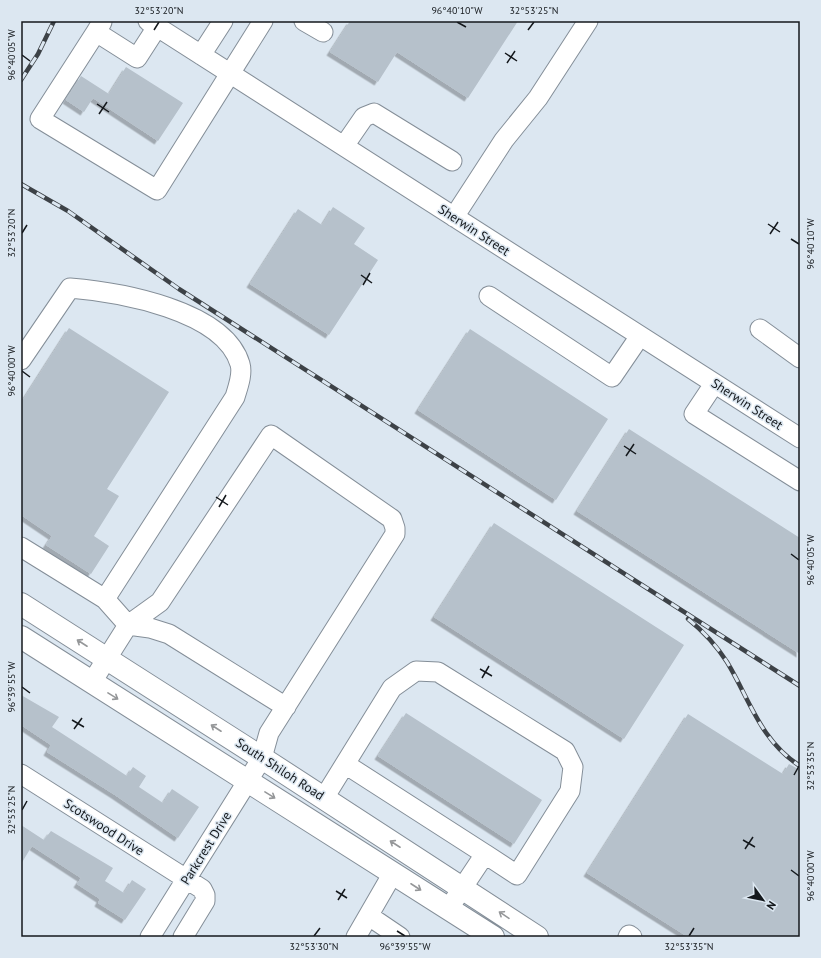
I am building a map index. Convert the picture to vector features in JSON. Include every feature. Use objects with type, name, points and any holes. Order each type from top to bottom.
[{"type":"main road","name":"South Shiloh Road","points":[[21,604],[462,887],[537,937]]},
{"type":"main road","name":"South Shiloh Road","points":[[21,637],[493,937]]},
{"type":"street","points":[[153,24],[137,58],[99,26],[40,119],[157,190],[263,21]]},
{"type":"street","points":[[304,21],[323,32]]},
{"type":"street","points":[[454,216],[504,140],[538,98],[588,21]]},
{"type":"street","name":"Sherwin Street","points":[[153,24],[800,438]]},
{"type":"street","points":[[201,55],[215,24]]},
{"type":"street","points":[[344,146],[364,117],[374,113],[452,161]]},
{"type":"street","points":[[21,360],[70,288],[115,293],[151,302],[202,322],[216,330],[231,346],[241,365],[240,382],[235,397],[105,599]]},
{"type":"street","points":[[489,296],[612,377],[640,336]]},
{"type":"street","points":[[760,329],[800,358]]},
{"type":"street","points":[[714,384],[694,414],[800,481]]},
{"type":"street","name":"Parkcrest Drive","points":[[128,625],[160,602],[271,435],[392,519],[395,534],[269,734],[262,758],[150,937]]},
{"type":"street","points":[[21,547],[105,599],[128,625],[150,628],[170,634],[286,707]]},
{"type":"street","points":[[92,682],[128,625]]},
{"type":"street","points":[[324,798],[345,764],[392,688],[416,671],[438,672],[564,751],[573,767],[570,791],[516,875],[345,764]]},
{"type":"street","name":"Scotswood Drive","points":[[21,774],[202,889],[205,895],[205,901],[183,937]]},
{"type":"street","points":[[449,908],[485,854]]},
{"type":"street","points":[[356,937],[394,873]]},
{"type":"street","points":[[368,916],[400,937]]},
{"type":"street","points":[[628,937],[629,935],[632,937]]},
{"type":"building","points":[[350,21],[518,21],[468,98],[397,52],[378,82],[330,52]]},
{"type":"building","points":[[126,67],[183,103],[158,141],[93,98],[84,112],[66,100],[81,76],[109,94]]},
{"type":"building","points":[[333,207],[365,228],[354,244],[378,260],[329,335],[250,284],[298,209],[322,225]]},
{"type":"building","points":[[69,328],[169,392],[107,489],[119,496],[94,536],[109,546],[91,574],[46,545],[52,536],[21,515],[21,403]]},
{"type":"building","points":[[470,329],[608,419],[556,500],[418,410]]},
{"type":"building","points":[[629,429],[800,538],[800,654],[577,511]]},
{"type":"building","points":[[494,523],[684,645],[624,739],[434,617]]},
{"type":"building","points":[[21,695],[59,717],[52,727],[127,776],[133,767],[146,776],[139,787],[163,803],[172,789],[199,807],[178,838],[115,795],[47,752],[51,745],[21,725]]},
{"type":"building","points":[[406,713],[542,800],[514,844],[378,756]]},
{"type":"building","points":[[688,714],[783,774],[789,764],[800,770],[800,937],[688,937],[587,873]]},
{"type":"building","points":[[21,825],[44,840],[51,831],[113,868],[105,881],[124,893],[132,880],[146,889],[125,920],[98,903],[100,899],[77,884],[81,878],[32,846],[21,864]]},
{"type":"railway","points":[[21,80],[38,54],[54,21]]},
{"type":"railway","points":[[21,184],[68,211],[179,289],[800,686]]},
{"type":"railway","points":[[688,619],[699,628],[723,656],[765,732],[786,756],[800,766]]}]
